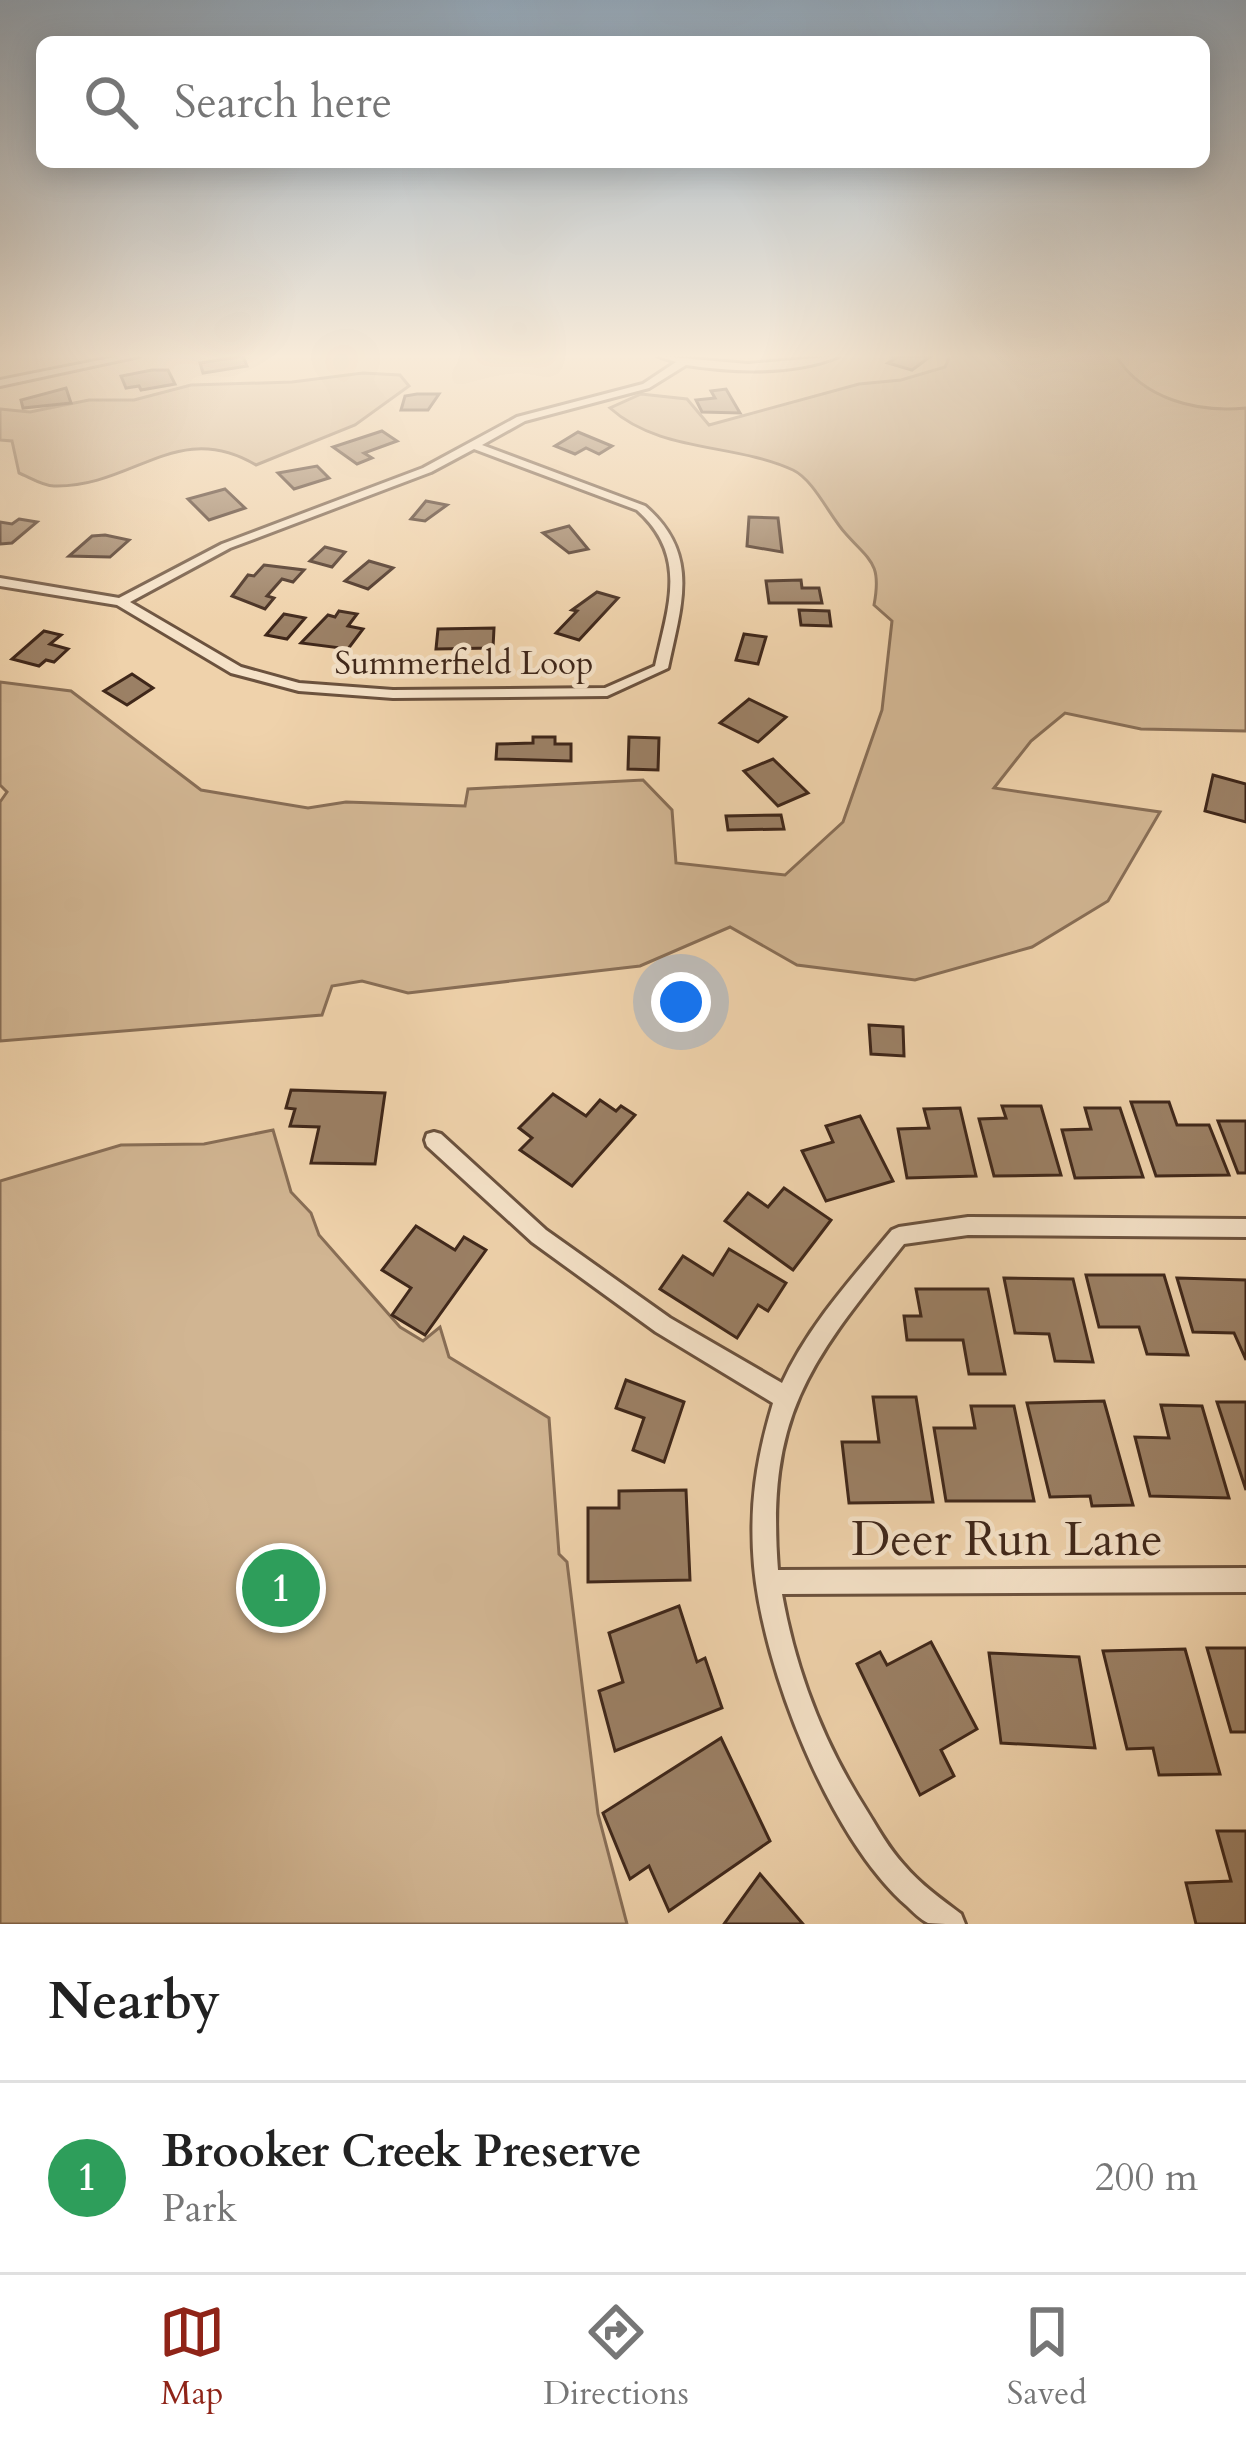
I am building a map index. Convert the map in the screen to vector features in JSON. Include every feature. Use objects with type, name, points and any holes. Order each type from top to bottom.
[{"type":"street","name":"Summerfield Loop","points":[[0,582],[121,602],[236,670],[298,687],[392,694],[608,692],[661,668],[680,569],[663,523],[641,508],[473,446]]},
{"type":"street","points":[[121,602],[226,546],[427,470],[473,446]]},
{"type":"street","points":[[434,1141],[539,1236],[663,1325],[786,1398]]},
{"type":"street","points":[[951,1924],[899,1881],[843,1802],[803,1723],[768,1582],[763,1496],[770,1445],[786,1398],[826,1326],[899,1236],[968,1226],[1246,1228]]},
{"type":"street","name":"Deer Run Lane","points":[[768,1582],[1246,1580]]},
{"type":"shaded area","points":[[13,446],[304,446],[256,465],[228,452],[178,452],[82,484],[50,486],[19,473]]},
{"type":"shaded area","points":[[703,446],[1246,446],[1246,731],[1141,729],[1065,713],[1031,741],[994,788],[1160,812],[1108,901],[1032,947],[915,980],[797,965],[730,927],[640,966],[408,993],[362,981],[332,986],[322,1015],[0,1041],[0,802],[7,792],[0,785],[0,682],[71,691],[201,790],[308,808],[346,802],[465,806],[468,789],[643,780],[672,810],[676,863],[785,875],[843,822],[882,710],[892,621],[874,605],[875,571],[868,557],[815,490],[793,470]]},
{"type":"shaded area","points":[[273,1130],[291,1192],[311,1213],[319,1235],[400,1327],[423,1341],[440,1327],[449,1357],[549,1418],[559,1554],[567,1562],[598,1814],[627,1924],[0,1924],[0,1181],[121,1145],[204,1144]]},
{"type":"building","points":[[384,446],[364,453],[372,458],[357,464],[333,447]]},
{"type":"building","points":[[555,446],[612,446],[599,454],[586,448],[575,454]]},
{"type":"building","points":[[317,466],[329,478],[294,489],[278,473]]},
{"type":"building","points":[[225,489],[245,508],[209,520],[188,499]]},
{"type":"building","points":[[426,501],[447,505],[425,521],[411,519]]},
{"type":"building","points":[[749,517],[778,518],[782,552],[747,546]]},
{"type":"building","points":[[19,519],[37,522],[12,543],[0,544],[0,522],[12,524]]},
{"type":"building","points":[[569,526],[588,549],[569,553],[543,533]]},
{"type":"building","points":[[92,536],[129,540],[110,557],[69,556]]},
{"type":"building","points":[[325,547],[345,552],[332,567],[310,561]]},
{"type":"building","points":[[369,561],[393,568],[368,589],[345,581]]},
{"type":"building","points":[[264,565],[304,570],[293,582],[282,579],[267,596],[274,598],[265,609],[232,596],[248,575],[254,576]]},
{"type":"building","points":[[801,580],[802,588],[819,588],[822,603],[769,603],[766,581]]},
{"type":"building","points":[[597,592],[618,598],[579,640],[556,633],[577,611],[572,610]]},
{"type":"building","points":[[799,610],[829,611],[831,626],[801,625]]},
{"type":"building","points":[[339,611],[357,614],[348,626],[363,629],[348,649],[301,643],[328,615],[335,617]]},
{"type":"building","points":[[284,614],[305,618],[287,639],[266,635]]},
{"type":"building","points":[[494,628],[493,648],[436,649],[438,629]]},
{"type":"building","points":[[44,631],[61,635],[50,644],[68,649],[54,662],[46,660],[39,666],[12,659]]},
{"type":"building","points":[[744,634],[766,637],[758,664],[736,660]]},
{"type":"building","points":[[132,674],[153,688],[127,705],[104,691]]},
{"type":"building","points":[[749,699],[786,717],[758,742],[720,723]]},
{"type":"building","points":[[533,737],[555,737],[555,744],[571,744],[571,761],[496,759],[497,744],[533,743]]},
{"type":"building","points":[[629,737],[659,738],[658,770],[628,769]]},
{"type":"building","points":[[773,759],[808,793],[778,806],[744,771]]},
{"type":"building","points":[[1213,775],[1246,784],[1246,822],[1205,811]]},
{"type":"building","points":[[781,815],[784,829],[728,830],[726,816]]},
{"type":"building","points":[[869,1025],[903,1027],[904,1056],[871,1054]]},
{"type":"building","points":[[291,1090],[385,1093],[375,1164],[311,1163],[319,1127],[290,1126],[295,1109],[286,1108]]},
{"type":"building","points":[[553,1094],[586,1116],[600,1100],[616,1111],[621,1106],[635,1115],[572,1186],[520,1150],[532,1138],[519,1128]]},
{"type":"building","points":[[1131,1102],[1169,1102],[1177,1125],[1209,1125],[1229,1175],[1156,1176]]},
{"type":"building","points":[[1002,1106],[1041,1106],[1061,1175],[994,1176],[979,1119],[1006,1118]]},
{"type":"building","points":[[960,1108],[976,1176],[907,1178],[898,1129],[929,1128],[924,1109]]},
{"type":"building","points":[[1085,1108],[1120,1108],[1143,1177],[1075,1178],[1062,1130],[1091,1129]]},
{"type":"building","points":[[860,1116],[893,1181],[826,1201],[802,1151],[833,1142],[826,1126]]},
{"type":"building","points":[[1218,1121],[1246,1121],[1246,1173],[1238,1173]]},
{"type":"building","points":[[784,1188],[831,1220],[793,1270],[725,1221],[748,1193],[768,1207]]},
{"type":"building","points":[[416,1226],[455,1250],[464,1237],[486,1250],[425,1335],[392,1315],[411,1288],[382,1270]]},
{"type":"building","points":[[729,1249],[786,1283],[768,1311],[758,1305],[737,1338],[660,1289],[683,1256],[713,1275]]},
{"type":"building","points":[[1086,1275],[1164,1275],[1188,1355],[1147,1354],[1139,1327],[1099,1327]]},
{"type":"building","points":[[1004,1278],[1073,1279],[1093,1362],[1055,1361],[1049,1334],[1015,1333]]},
{"type":"building","points":[[1177,1278],[1246,1280],[1246,1360],[1234,1333],[1193,1332]]},
{"type":"building","points":[[916,1289],[988,1289],[1005,1374],[969,1374],[963,1340],[907,1340],[904,1316],[921,1316]]},
{"type":"building","points":[[626,1380],[684,1402],[664,1462],[633,1450],[644,1418],[616,1408]]},
{"type":"building","points":[[873,1397],[916,1397],[933,1502],[849,1503],[842,1442],[879,1442]]},
{"type":"building","points":[[1104,1401],[1133,1505],[1092,1506],[1090,1496],[1050,1497],[1027,1403]]},
{"type":"building","points":[[1217,1402],[1246,1402],[1246,1490]]},
{"type":"building","points":[[1161,1405],[1202,1406],[1229,1498],[1150,1496],[1135,1437],[1169,1438]]},
{"type":"building","points":[[971,1406],[1014,1406],[1034,1501],[946,1501],[934,1428],[975,1428]]},
{"type":"building","points":[[686,1490],[690,1580],[588,1582],[588,1508],[619,1508],[619,1491]]},
{"type":"building","points":[[679,1606],[697,1662],[705,1658],[722,1708],[615,1751],[599,1691],[623,1682],[609,1633]]},
{"type":"building","points":[[931,1642],[977,1729],[941,1750],[954,1776],[920,1795],[857,1664],[880,1652],[887,1665]]},
{"type":"building","points":[[1207,1648],[1246,1648],[1246,1732],[1231,1732]]},
{"type":"building","points":[[1185,1649],[1220,1774],[1159,1775],[1153,1748],[1127,1749],[1103,1651]]},
{"type":"building","points":[[989,1653],[1079,1657],[1095,1748],[1001,1743]]},
{"type":"building","points":[[721,1738],[770,1841],[669,1911],[649,1866],[630,1879],[603,1813]]},
{"type":"building","points":[[1217,1831],[1246,1831],[1246,1924],[1196,1924],[1186,1883],[1231,1881]]},
{"type":"building","points":[[760,1874],[803,1924],[724,1924]]},
{"type":"place","name":"Brooker Creek Preserve","points":[[281,1588]]}]
